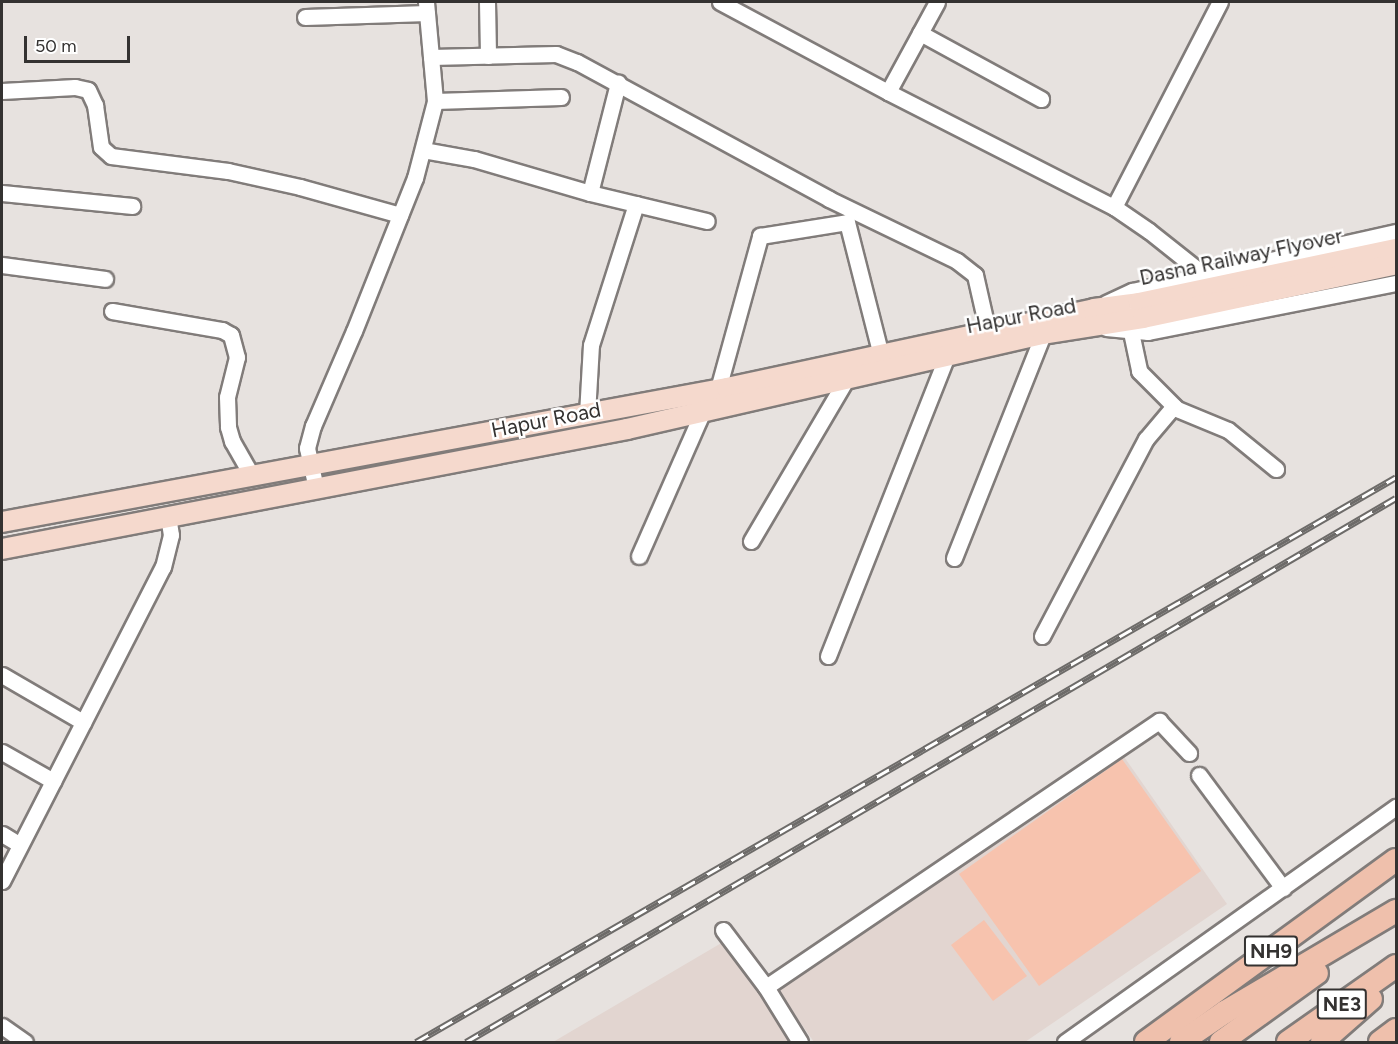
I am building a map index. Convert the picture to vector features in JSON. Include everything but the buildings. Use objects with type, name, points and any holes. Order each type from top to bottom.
[{"type":"highway","name":"NH9","points":[[1146,1042],[1396,860]]},
{"type":"highway","points":[[1181,1042],[1225,1012],[1396,913]]},
{"type":"highway","name":"NE3","points":[[1221,1042],[1396,913]]},
{"type":"highway","name":"NE3","points":[[1288,1042],[1396,966]]},
{"type":"highway","points":[[1322,1042],[1396,976]]},
{"type":"highway","points":[[1380,1042],[1396,1030]]},
{"type":"main road","name":"Dasna Railway Flyover","points":[[1159,306],[1396,249]]},
{"type":"main road","name":"Dasna Railway Flyover","points":[[1096,318],[1396,264]]},
{"type":"main road","name":"Hapur Road","points":[[2,522],[718,389],[988,332],[1096,318]]},
{"type":"main road","name":"Hapur Road","points":[[2,549],[627,429],[1043,334],[1096,318]]},
{"type":"street","points":[[487,2],[488,56]]},
{"type":"street","points":[[720,2],[888,92],[1114,207],[1149,231],[1203,274]]},
{"type":"street","points":[[888,92],[937,2]]},
{"type":"street","points":[[1114,207],[1220,2]]},
{"type":"street","points":[[305,17],[427,7],[435,101],[423,150],[400,215],[313,426],[308,448],[316,488]]},
{"type":"street","points":[[920,33],[1041,99]]},
{"type":"street","points":[[431,57],[556,54],[618,83],[830,199],[957,261],[975,275],[988,332]]},
{"type":"street","points":[[591,193],[618,83]]},
{"type":"street","points":[[2,91],[75,87],[88,90],[95,105],[101,147],[111,156],[228,171],[300,187],[400,215]]},
{"type":"street","points":[[435,101],[561,97]]},
{"type":"street","points":[[423,150],[474,159],[591,193],[707,221]]},
{"type":"street","points":[[2,193],[132,206]]},
{"type":"street","points":[[587,414],[591,345],[636,204]]},
{"type":"street","points":[[718,389],[760,236],[848,222],[881,355]]},
{"type":"street","points":[[1096,318],[1132,291],[1396,232]]},
{"type":"street","points":[[2,265],[105,279]]},
{"type":"street","points":[[1096,318],[1131,332],[1190,325],[1396,283]]},
{"type":"street","points":[[112,311],[222,330],[231,335],[237,357],[227,397],[228,427],[232,441],[252,476]]},
{"type":"street","points":[[1131,332],[1140,371],[1174,406],[1181,412],[1228,430],[1276,469]]},
{"type":"street","points":[[954,558],[1043,334]]},
{"type":"street","points":[[828,656],[947,356]]},
{"type":"street","points":[[751,541],[847,378]]},
{"type":"street","points":[[1042,636],[1146,439],[1174,406]]},
{"type":"street","points":[[639,556],[703,411]]},
{"type":"street","points":[[2,881],[163,567],[171,535],[168,517]]},
{"type":"street","points":[[2,675],[83,722]]},
{"type":"street","points":[[766,987],[1159,721],[1189,753]]},
{"type":"street","points":[[2,752],[53,781]]},
{"type":"street","points":[[1199,775],[1283,888]]},
{"type":"street","points":[[1065,1042],[1396,807]]},
{"type":"street","points":[[2,834],[20,845]]},
{"type":"street","points":[[723,930],[766,987],[800,1042]]},
{"type":"street","points":[[2,1026],[25,1042]]},
{"type":"shaded area","points":[[1120,751],[1227,904],[1025,1042],[814,1042],[775,987]]},
{"type":"shaded area","points":[[1122,759],[1201,871],[1039,986],[959,874]]},
{"type":"shaded area","points":[[984,920],[1027,976],[993,1001],[951,945]]},
{"type":"shaded area","points":[[735,935],[808,1042],[553,1042]]},
{"type":"railway","points":[[416,1042],[1396,477]]},
{"type":"railway","points":[[466,1042],[1396,498]]}]
